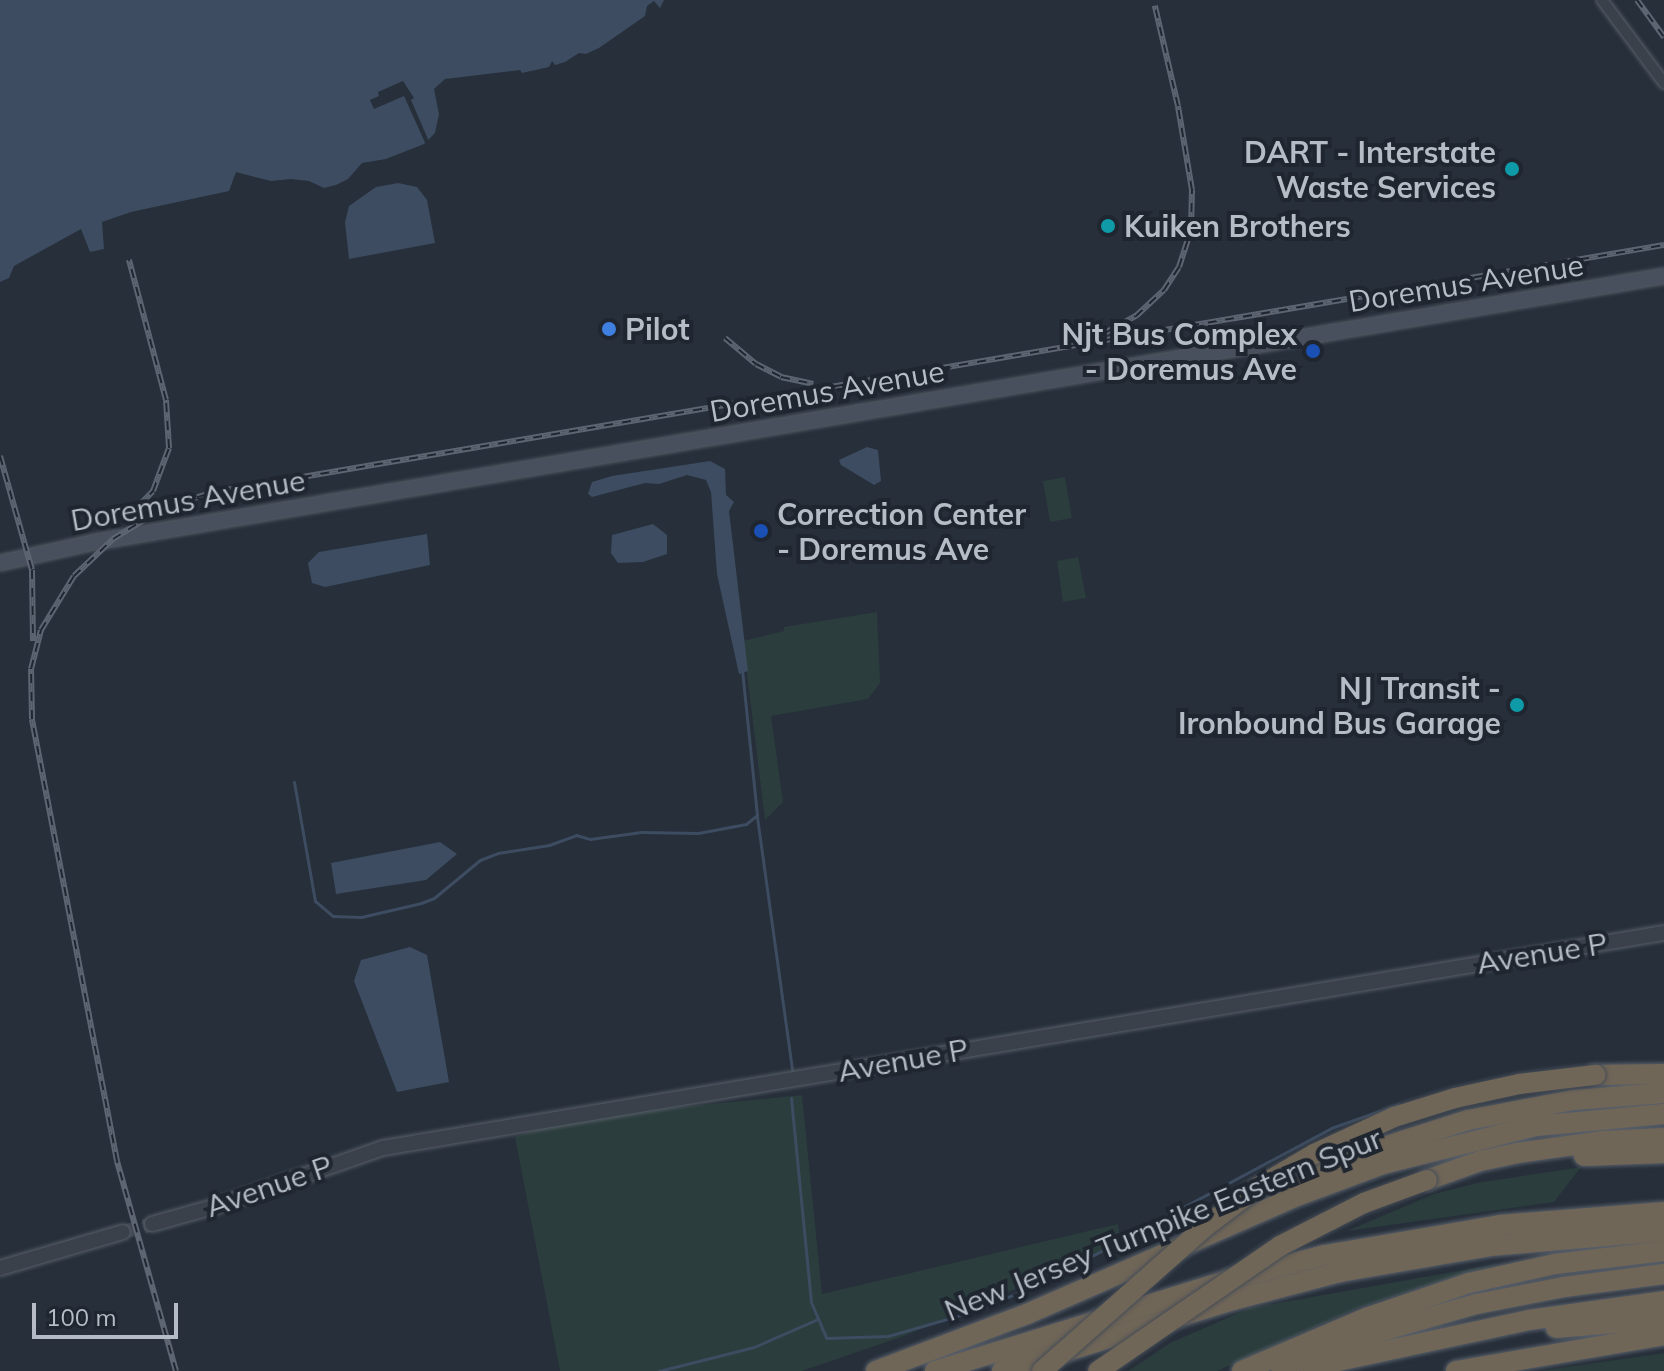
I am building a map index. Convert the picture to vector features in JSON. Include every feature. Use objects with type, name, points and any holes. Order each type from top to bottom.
[{"type":"highway","points":[[1042,1371],[1206,1226],[1258,1187],[1314,1154],[1394,1117],[1455,1098],[1519,1084],[1595,1075],[1664,1074]]},
{"type":"highway","points":[[1058,1301],[1108,1269],[1316,1174],[1391,1144],[1468,1120],[1535,1105],[1664,1093]]},
{"type":"highway","name":"New Jersey Turnpike Eastern Spur","points":[[876,1371],[1058,1301],[1300,1195],[1405,1157],[1535,1126],[1664,1114]]},
{"type":"highway","points":[[1098,1371],[1280,1246],[1364,1203],[1480,1161],[1602,1141],[1664,1138]]},
{"type":"highway","points":[[1427,1180],[1561,1158],[1664,1153]]},
{"type":"highway","name":"New Jersey Turnpike Eastern Spur","points":[[935,1371],[1214,1284],[1325,1255],[1489,1226],[1664,1212]]},
{"type":"highway","points":[[1002,1371],[1223,1303],[1351,1270],[1511,1243],[1664,1231]]},
{"type":"highway","points":[[1242,1371],[1356,1322],[1449,1289],[1555,1264],[1664,1251]]},
{"type":"highway","points":[[1270,1371],[1375,1333],[1468,1307],[1564,1287],[1664,1274]]},
{"type":"highway","points":[[1428,1345],[1529,1320],[1664,1301]]},
{"type":"highway","points":[[1294,1371],[1364,1355],[1522,1331],[1664,1319]]},
{"type":"highway","points":[[1456,1371],[1664,1335]]},
{"type":"main road","name":"Doremus Avenue","points":[[0,563],[95,542],[1664,276]]},
{"type":"street","points":[[1602,0],[1664,83]]},
{"type":"street","name":"Avenue P","points":[[152,1224],[217,1206],[383,1148],[1664,933]]},
{"type":"street","points":[[0,1268],[123,1232]]},
{"type":"shaded area","points":[[1065,477],[1072,518],[1050,522],[1043,481]]},
{"type":"shaded area","points":[[1078,557],[1086,598],[1063,602],[1057,561]]},
{"type":"shaded area","points":[[877,612],[880,683],[868,699],[771,716],[783,802],[765,820],[743,641],[784,631],[784,627]]},
{"type":"shaded area","points":[[802,1095],[822,1294],[1118,1224],[1121,1244],[904,1336],[802,1371],[560,1371],[515,1137],[575,1118]]},
{"type":"shaded area","points":[[1581,1167],[1554,1202],[1347,1231],[1434,1194],[1477,1183]]},
{"type":"shaded area","points":[[1498,1264],[1358,1308],[1217,1371],[1128,1371],[1170,1343],[1250,1308]]},
{"type":"shaded area","points":[[1664,1353],[1664,1371],[1540,1371]]},
{"type":"water","points":[[0,0],[664,0],[660,8],[654,1],[647,6],[645,16],[599,48],[586,54],[579,53],[565,62],[555,65],[552,61],[549,67],[522,73],[520,70],[445,79],[434,89],[439,114],[435,133],[424,144],[386,159],[362,163],[348,179],[336,185],[324,188],[309,181],[271,181],[236,172],[229,191],[131,212],[102,222],[104,249],[90,252],[81,229],[14,266],[9,278],[0,282]]},
{"type":"water","points":[[398,183],[417,187],[427,200],[435,243],[349,259],[345,222],[349,206],[376,187]]},
{"type":"water","points":[[867,447],[878,450],[881,481],[874,485],[841,465],[839,460]]},
{"type":"water","points":[[710,461],[725,469],[726,495],[734,502],[729,511],[748,671],[739,674],[717,574],[711,492],[706,480],[687,475],[659,484],[645,483],[592,497],[588,494],[592,482],[612,476]]},
{"type":"water","points":[[653,524],[667,535],[667,554],[643,562],[618,563],[611,553],[612,535]]},
{"type":"water","points":[[427,534],[430,565],[325,587],[312,583],[308,563],[319,552]]},
{"type":"water","points":[[440,842],[457,854],[426,880],[336,894],[331,863]]},
{"type":"water","points":[[410,947],[427,955],[449,1082],[397,1092],[354,981],[361,960]]},
{"type":"pier","points":[[403,81],[414,98],[411,100],[430,144],[427,147],[404,96],[374,109],[370,100],[379,96],[378,92]]},
{"type":"waterway","points":[[294,782],[315,901],[333,916],[361,917],[421,903],[434,898],[480,860],[498,853],[549,845],[576,835],[590,839],[642,832],[698,833],[746,824],[757,815],[742,671]]},
{"type":"waterway","points":[[757,817],[792,1070]]},
{"type":"waterway","points":[[791,1098],[811,1302],[826,1338],[888,1336],[978,1310],[1045,1281],[1331,1128],[1399,1104]]},
{"type":"waterway","points":[[659,1371],[754,1347],[818,1319]]},
{"type":"tunnel","points":[[123,1232],[152,1224]]},
{"type":"railway","points":[[1637,0],[1664,37]]},
{"type":"railway","points":[[1103,334],[1136,316],[1164,290],[1179,267],[1191,230],[1192,190],[1178,106],[1155,6]]},
{"type":"railway","points":[[176,1371],[117,1161],[32,719],[31,669],[41,630],[74,576],[113,539],[163,508],[214,492],[1664,245]]},
{"type":"railway","points":[[125,520],[153,491],[169,448],[166,400],[129,260]]},
{"type":"railway","points":[[725,338],[756,364],[781,377],[813,384]]},
{"type":"railway","points":[[0,456],[32,570],[33,641]]},
{"type":"place","name":"DART - Interstate Waste Services","points":[[1512,169]]},
{"type":"place","name":"Kuiken Brothers","points":[[1108,226]]},
{"type":"place","name":"Pilot","points":[[609,329]]},
{"type":"place","name":"Njt Bus Complex - Doremus Ave","points":[[1313,351]]},
{"type":"place","name":"Correction Center - Doremus Ave","points":[[761,531]]},
{"type":"place","name":"NJ Transit - Ironbound Bus Garage","points":[[1517,705]]}]
